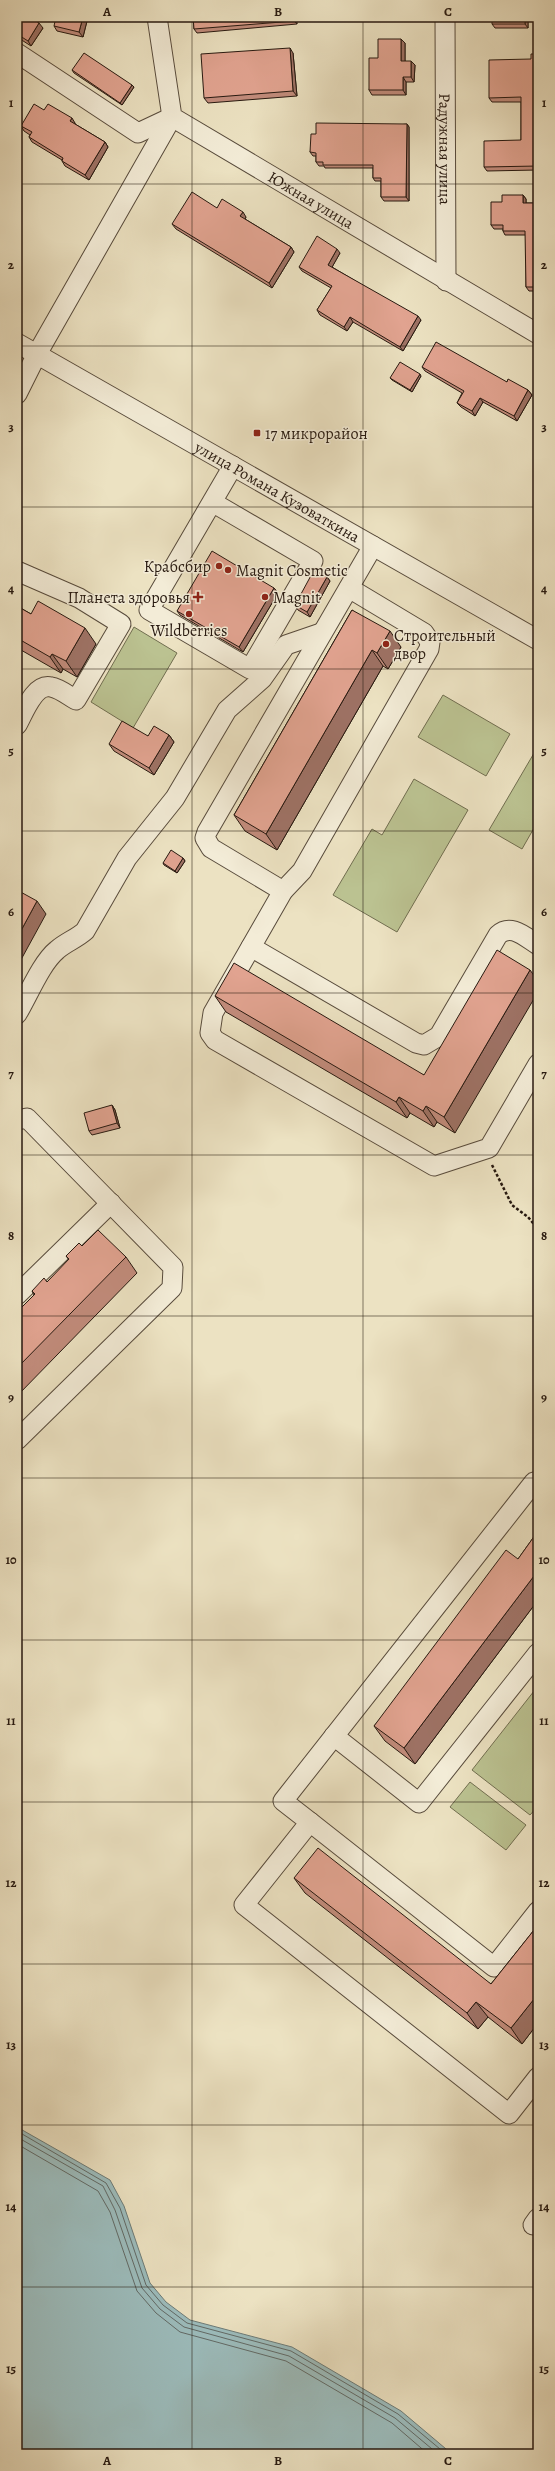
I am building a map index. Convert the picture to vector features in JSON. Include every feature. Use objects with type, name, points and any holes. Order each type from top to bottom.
[{"type":"street","points":[[17,394],[37,354],[172,117],[157,17]]},
{"type":"street","name":"Радужная улица","points":[[445,17],[446,280]]},
{"type":"street","points":[[17,53],[138,133],[172,117]]},
{"type":"street","name":"Южная улица","points":[[172,117],[538,334]]},
{"type":"street","name":"улица Романа Кузоваткина","points":[[17,342],[538,640]]},
{"type":"street","points":[[212,502],[313,561],[250,669],[149,610],[212,502],[233,466]]},
{"type":"street","points":[[283,892],[211,848],[206,838],[373,546]]},
{"type":"street","points":[[17,571],[80,598],[121,624],[76,700],[51,687],[43,687],[36,692],[17,725]]},
{"type":"street","points":[[349,588],[424,633],[430,642],[429,648],[302,871],[283,892],[212,1013],[210,1033],[215,1040],[434,1166],[484,1151],[493,1142],[538,1064]]},
{"type":"street","points":[[17,1014],[50,958],[57,949],[78,938],[85,931],[127,858],[175,798],[227,710],[262,678],[286,645],[322,633]]},
{"type":"street","points":[[251,947],[416,1043],[424,1045],[439,1036],[498,935],[503,930],[509,929],[515,931],[538,945]]},
{"type":"street","points":[[17,1120],[27,1118],[173,1266],[172,1288],[17,1440]]},
{"type":"street","points":[[17,1295],[110,1202]]},
{"type":"street","points":[[538,1485],[534,1482],[283,1801],[494,1967],[538,1911]]},
{"type":"street","points":[[334,1736],[420,1803],[538,1653]]},
{"type":"street","points":[[310,1822],[244,1905],[509,2114],[538,2078]]},
{"type":"path","points":[[484,1151],[512,1205],[528,1217],[538,1229]]},
{"type":"green space","points":[[134,627],[177,653],[133,728],[91,702]]},
{"type":"green space","points":[[443,695],[510,734],[486,776],[418,737]]},
{"type":"green space","points":[[537,748],[538,821],[522,849],[489,830]]},
{"type":"green space","points":[[414,779],[468,810],[397,932],[333,895],[372,829],[382,835]]},
{"type":"green space","points":[[538,1686],[538,1806],[530,1815],[472,1770]]},
{"type":"green space","points":[[470,1782],[526,1825],[506,1850],[450,1807]]},
{"type":"water","points":[[17,2127],[110,2180],[124,2206],[150,2283],[166,2302],[190,2320],[292,2347],[401,2411],[452,2454],[17,2454]]},
{"type":"building","points":[[17,17],[30,17],[39,23],[28,41],[17,34]]},
{"type":"building","points":[[56,17],[83,17],[79,32],[54,26]]},
{"type":"building","points":[[193,17],[294,17],[294,21],[194,29]]},
{"type":"building","points":[[492,17],[525,17],[525,24],[492,24]]},
{"type":"building","points":[[378,39],[401,39],[401,61],[411,61],[411,77],[403,77],[403,90],[369,90],[369,58],[378,58]]},
{"type":"building","points":[[290,48],[293,91],[204,98],[201,54]]},
{"type":"building","points":[[84,53],[132,85],[120,103],[72,70]]},
{"type":"building","points":[[531,54],[538,54],[538,166],[484,167],[484,141],[521,140],[521,97],[489,98],[489,60],[531,59]]},
{"type":"building","points":[[34,104],[44,110],[48,104],[72,118],[70,121],[105,142],[85,175],[62,161],[63,158],[29,137],[32,132],[21,126]]},
{"type":"building","points":[[316,123],[407,124],[406,197],[381,197],[381,178],[373,178],[373,165],[323,165],[323,162],[316,162],[316,153],[310,152],[311,134],[316,134]]},
{"type":"building","points":[[192,192],[217,208],[222,199],[243,212],[240,216],[291,247],[269,283],[172,224]]},
{"type":"building","points":[[502,195],[523,195],[523,203],[538,203],[538,287],[526,287],[525,231],[503,231],[503,225],[491,225],[491,202],[502,202]]},
{"type":"building","points":[[317,236],[337,249],[328,265],[418,316],[400,347],[350,317],[344,327],[317,310],[332,286],[299,267]]},
{"type":"building","points":[[436,342],[507,382],[508,379],[528,390],[514,416],[480,398],[472,411],[457,403],[464,391],[422,367]]},
{"type":"building","points":[[400,362],[420,374],[410,390],[390,378]]},
{"type":"building","points":[[212,551],[274,588],[239,647],[177,611]]},
{"type":"building","points":[[314,570],[327,577],[307,612],[295,605]]},
{"type":"building","points":[[38,601],[85,628],[66,661],[52,654],[50,657],[17,638],[17,606],[31,614]]},
{"type":"building","points":[[352,610],[390,631],[377,653],[372,650],[266,834],[234,815]]},
{"type":"building","points":[[122,721],[148,736],[154,726],[169,735],[149,768],[109,744]]},
{"type":"building","points":[[171,850],[183,858],[175,871],[163,863]]},
{"type":"building","points":[[17,890],[37,901],[17,938]]},
{"type":"building","points":[[497,950],[530,970],[444,1117],[426,1106],[423,1111],[399,1097],[396,1102],[215,996],[234,963],[424,1075]]},
{"type":"building","points":[[112,1105],[117,1123],[89,1131],[84,1113]]},
{"type":"building","points":[[98,1230],[126,1257],[17,1368],[17,1312],[35,1294],[32,1291],[44,1278],[47,1282],[69,1259],[66,1256],[79,1243],[82,1246]]},
{"type":"building","points":[[538,1531],[538,1572],[404,1748],[374,1726],[506,1550],[518,1559]]},
{"type":"building","points":[[318,1848],[491,1984],[538,1925],[538,1994],[511,2028],[476,2002],[467,2013],[294,1878]]},
{"type":"place","name":"17 микрорайон","points":[[257,433]]},
{"type":"place","name":"Крабсбир","points":[[219,566]]},
{"type":"place","name":"Magnit Cosmetic","points":[[228,570]]},
{"type":"place","name":"Планета здоровья","points":[[198,597]]},
{"type":"place","name":"Magnit","points":[[265,597]]},
{"type":"place","name":"Wildberries","points":[[189,614]]},
{"type":"place","name":"Строительный двор","points":[[386,644]]}]
